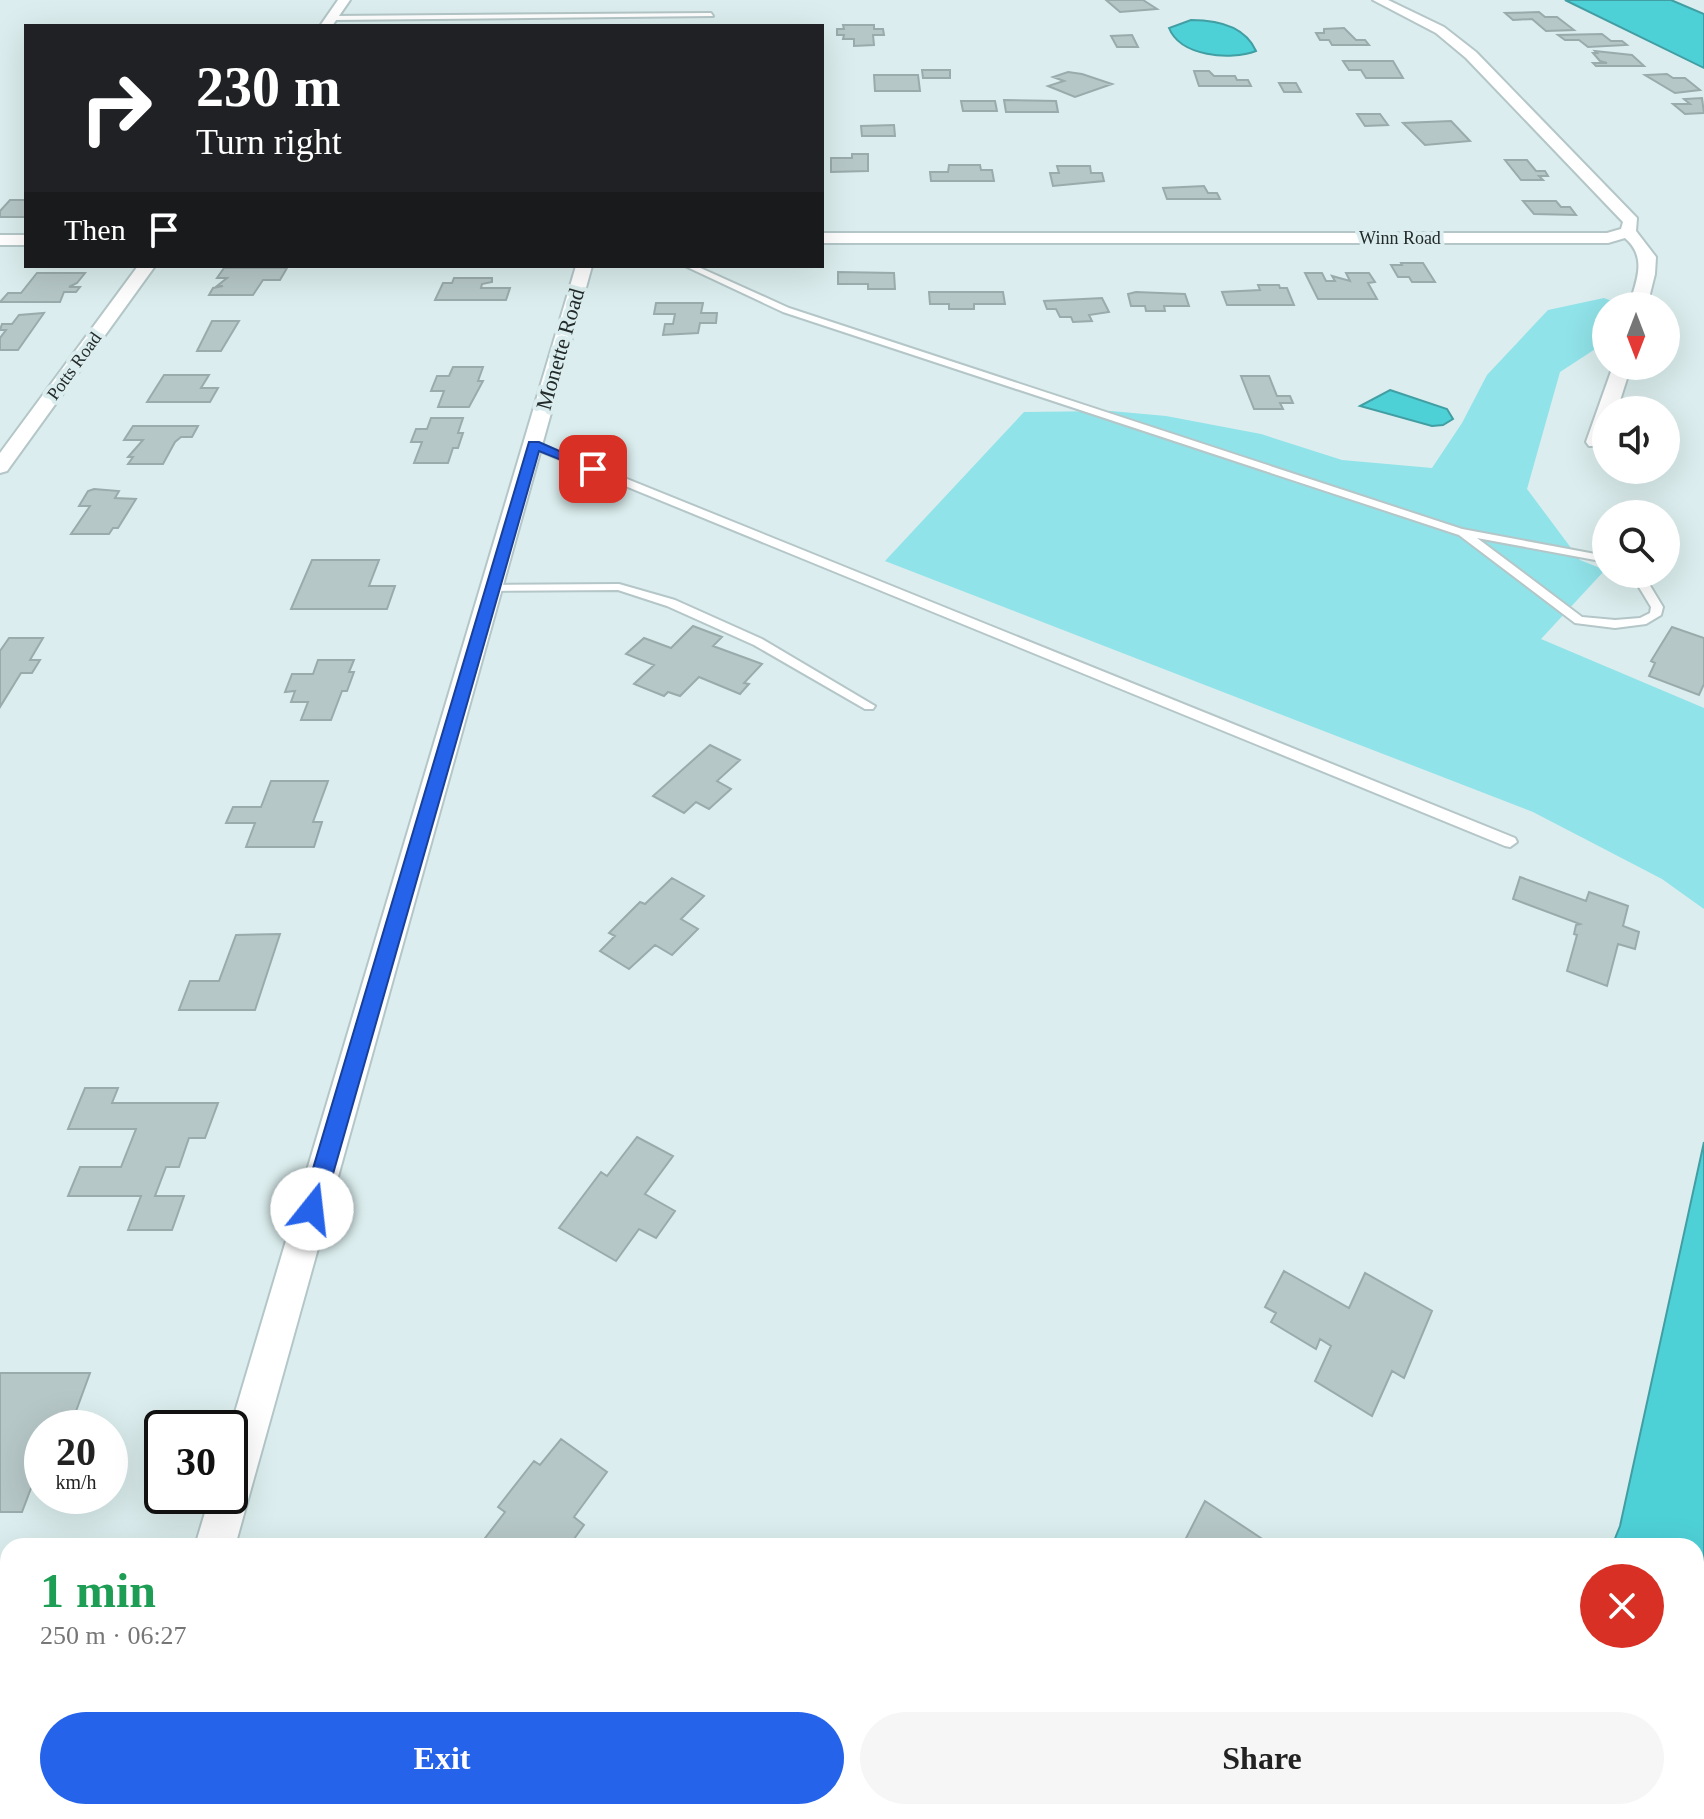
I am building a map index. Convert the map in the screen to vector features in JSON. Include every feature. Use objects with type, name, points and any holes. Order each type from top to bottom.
[{"type":"street","points":[[329,22],[344,0]]},
{"type":"street","points":[[1379,0],[1440,30],[1471,55],[1631,221],[1628,232],[1643,244],[1649,258],[1641,292]]},
{"type":"street","name":"Winn Road","points":[[824,238],[1608,238],[1628,232]]},
{"type":"street","points":[[0,240],[24,240]]},
{"type":"street","name":"Potts Road","points":[[0,467],[146,268]]},
{"type":"street","name":"Monette Road","points":[[248,1433],[583,268]]},
{"type":"street","name":"Monette Road","points":[[217,1538],[224,1514]]},
{"type":"lane","points":[[329,22],[711,15]]},
{"type":"lane","points":[[693,268],[786,310],[1460,532],[1592,556]]},
{"type":"lane","points":[[534,445],[1510,842]]},
{"type":"lane","points":[[1460,532],[1579,620],[1615,624],[1642,621],[1655,615],[1657,607],[1645,588]]},
{"type":"lane","points":[[492,588],[619,587],[671,603],[758,642],[869,706]]},
{"type":"shaded area","points":[[1565,0],[1671,0],[1704,14],[1704,68]]},
{"type":"shaded area","points":[[1191,20],[1229,26],[1245,36],[1256,51],[1220,56],[1184,45],[1169,28]]},
{"type":"shaded area","points":[[1592,301],[1592,351],[1560,372],[1527,489],[1580,560],[1592,565],[1592,584],[1541,639],[1704,708],[1704,909],[1662,879],[1533,812],[885,561],[1024,412],[1111,411],[1166,416],[1261,434],[1342,460],[1432,468],[1462,423],[1487,375],[1548,310]]},
{"type":"shaded area","points":[[1390,390],[1447,409],[1453,419],[1443,425],[1432,426],[1360,406]]},
{"type":"shaded area","points":[[1704,1142],[1704,1538],[1615,1538]]},
{"type":"building","points":[[1106,0],[1143,0],[1157,9],[1120,12]]},
{"type":"building","points":[[1539,12],[1545,17],[1557,17],[1574,30],[1546,31],[1532,19],[1513,20],[1505,13]]},
{"type":"building","points":[[843,25],[874,25],[874,29],[883,29],[884,35],[873,35],[874,45],[854,46],[854,39],[843,39],[844,35],[837,35],[837,29],[844,29]]},
{"type":"building","points":[[1344,28],[1356,40],[1365,40],[1369,45],[1332,45],[1329,40],[1320,40],[1316,33],[1324,33],[1324,29]]},
{"type":"building","points":[[1602,34],[1611,41],[1622,41],[1627,45],[1588,47],[1579,40],[1565,40],[1558,35]]},
{"type":"building","points":[[1132,35],[1138,47],[1117,47],[1111,36]]},
{"type":"building","points":[[1595,51],[1632,55],[1644,66],[1596,66],[1593,63],[1607,63],[1600,61],[1593,53],[1597,53]]},
{"type":"building","points":[[1343,61],[1393,61],[1403,78],[1366,78],[1361,70],[1349,70]]},
{"type":"building","points":[[922,70],[950,70],[950,78],[923,78]]},
{"type":"building","points":[[1194,71],[1209,71],[1214,76],[1235,76],[1237,80],[1248,80],[1251,86],[1199,86]]},
{"type":"building","points":[[1068,72],[1112,84],[1075,97],[1048,86],[1064,81],[1053,77]]},
{"type":"building","points":[[1667,74],[1673,78],[1685,78],[1700,90],[1675,93],[1645,75]]},
{"type":"building","points":[[874,75],[918,75],[920,91],[875,91]]},
{"type":"building","points":[[1279,83],[1296,83],[1301,92],[1284,92]]},
{"type":"building","points":[[1702,98],[1704,113],[1685,114],[1673,104],[1690,104],[1684,99]]},
{"type":"building","points":[[1004,100],[1056,101],[1058,112],[1006,112]]},
{"type":"building","points":[[961,101],[995,101],[997,111],[963,111]]},
{"type":"building","points":[[1357,114],[1380,114],[1388,125],[1365,126]]},
{"type":"building","points":[[1451,121],[1470,141],[1425,145],[1403,123]]},
{"type":"building","points":[[894,125],[895,136],[862,136],[861,126]]},
{"type":"building","points":[[852,154],[868,154],[868,171],[831,172],[831,158],[852,158]]},
{"type":"building","points":[[1505,160],[1527,160],[1536,171],[1545,171],[1548,176],[1539,176],[1543,180],[1521,180]]},
{"type":"building","points":[[949,165],[980,165],[981,170],[992,170],[994,181],[931,181],[930,172],[948,172]]},
{"type":"building","points":[[1057,166],[1090,166],[1091,173],[1102,173],[1104,181],[1053,186],[1050,173],[1059,173]]},
{"type":"building","points":[[1204,186],[1208,193],[1217,193],[1220,199],[1167,199],[1163,188]]},
{"type":"building","points":[[10,200],[24,200],[24,217],[0,217],[0,211]]},
{"type":"building","points":[[1523,201],[1556,201],[1561,207],[1570,207],[1576,215],[1534,214]]},
{"type":"building","points":[[1423,263],[1435,282],[1412,282],[1409,277],[1398,277],[1391,265]]},
{"type":"building","points":[[224,268],[287,268],[280,280],[263,280],[253,295],[209,295],[213,288],[223,286],[217,286],[227,278],[217,278]]},
{"type":"building","points":[[838,272],[894,273],[895,289],[868,289],[868,284],[838,284]]},
{"type":"building","points":[[37,273],[85,273],[69,287],[80,287],[76,292],[64,292],[60,302],[0,302],[8,293],[21,293]]},
{"type":"building","points":[[1305,273],[1322,273],[1326,281],[1335,281],[1332,276],[1350,281],[1346,273],[1369,273],[1375,282],[1368,283],[1377,299],[1318,299]]},
{"type":"building","points":[[454,278],[492,278],[492,282],[482,284],[481,288],[510,288],[506,300],[435,300],[443,283],[452,283]]},
{"type":"building","points":[[1258,285],[1287,288],[1294,305],[1227,305],[1222,292],[1260,290]]},
{"type":"building","points":[[929,292],[1003,292],[1005,304],[974,304],[974,309],[949,309],[949,304],[930,304]]},
{"type":"building","points":[[1128,294],[1185,294],[1189,306],[1164,306],[1165,311],[1146,311],[1145,306],[1131,306]]},
{"type":"building","points":[[1102,298],[1109,312],[1089,315],[1092,321],[1073,322],[1071,317],[1060,317],[1056,309],[1047,309],[1044,301]]},
{"type":"building","points":[[656,303],[703,303],[701,313],[717,313],[716,323],[700,323],[698,333],[663,335],[665,324],[673,324],[675,314],[654,314]]},
{"type":"building","points":[[44,313],[18,350],[0,350],[0,338],[6,330],[0,330],[2,324],[12,324],[19,315]]},
{"type":"building","points":[[212,321],[239,321],[221,351],[197,351]]},
{"type":"building","points":[[453,367],[483,367],[478,381],[483,381],[469,407],[438,407],[444,391],[431,391],[437,376],[449,376]]},
{"type":"building","points":[[164,375],[209,375],[201,388],[218,388],[210,402],[147,402]]},
{"type":"building","points":[[1241,376],[1269,376],[1277,396],[1290,396],[1293,403],[1280,403],[1283,409],[1254,409]]},
{"type":"building","points":[[431,418],[463,418],[458,433],[463,433],[458,448],[453,448],[448,463],[414,463],[422,442],[411,442],[416,429],[427,429]]},
{"type":"building","points":[[133,426],[198,426],[192,437],[181,437],[175,442],[163,464],[128,464],[133,457],[128,457],[143,440],[124,440]]},
{"type":"building","points":[[88,491],[119,491],[115,498],[136,499],[118,528],[113,528],[109,534],[71,534],[90,506],[79,506]]},
{"type":"building","points":[[312,560],[379,560],[369,586],[395,586],[387,609],[291,609]]},
{"type":"building","points":[[693,626],[722,637],[713,646],[762,664],[744,683],[749,684],[740,694],[699,677],[680,696],[668,692],[664,696],[634,684],[654,665],[626,654],[644,638],[671,648]]},
{"type":"building","points":[[1672,627],[1704,638],[1704,684],[1699,695],[1649,676],[1655,663],[1651,661]]},
{"type":"building","points":[[9,638],[43,638],[30,660],[40,660],[32,673],[21,673],[0,707],[0,651]]},
{"type":"building","points":[[318,660],[354,660],[349,672],[354,672],[347,691],[342,691],[331,720],[301,720],[308,702],[291,702],[295,691],[285,692],[292,674],[313,674]]},
{"type":"building","points":[[710,745],[740,760],[717,781],[731,789],[709,809],[696,802],[684,813],[653,796]]},
{"type":"building","points":[[271,781],[328,781],[313,822],[322,822],[314,847],[246,847],[255,823],[226,823],[233,807],[261,807]]},
{"type":"building","points":[[1520,877],[1586,901],[1589,892],[1628,906],[1623,926],[1639,932],[1635,949],[1618,944],[1607,986],[1567,971],[1577,935],[1574,934],[1576,925],[1580,924],[1513,899]]},
{"type":"building","points":[[672,878],[704,896],[681,919],[698,929],[672,955],[655,945],[629,969],[600,951],[615,936],[609,933],[640,902],[645,904]]},
{"type":"building","points":[[280,934],[255,1010],[179,1010],[190,981],[219,981],[236,935]]},
{"type":"building","points":[[85,1088],[118,1088],[112,1103],[218,1103],[205,1138],[189,1138],[179,1167],[166,1167],[155,1196],[184,1196],[172,1230],[128,1230],[141,1196],[68,1196],[80,1167],[121,1167],[136,1129],[68,1129]]},
{"type":"building","points":[[637,1137],[673,1156],[645,1194],[675,1211],[656,1238],[639,1229],[616,1261],[559,1228],[601,1172],[607,1176]]},
{"type":"building","points":[[1284,1271],[1349,1308],[1365,1273],[1432,1311],[1404,1378],[1392,1371],[1372,1416],[1315,1381],[1331,1346],[1320,1339],[1316,1349],[1271,1322],[1276,1313],[1265,1307]]},
{"type":"building","points":[[0,1373],[90,1373],[76,1410],[24,1410],[24,1507],[22,1512],[0,1512]]},
{"type":"building","points":[[561,1439],[607,1472],[574,1517],[584,1525],[575,1538],[485,1538],[505,1512],[498,1507],[534,1461],[540,1465]]},
{"type":"building","points":[[1205,1501],[1261,1538],[1186,1538]]},
{"type":"route","points":[[312,1209],[534,445],[593,469]]}]
